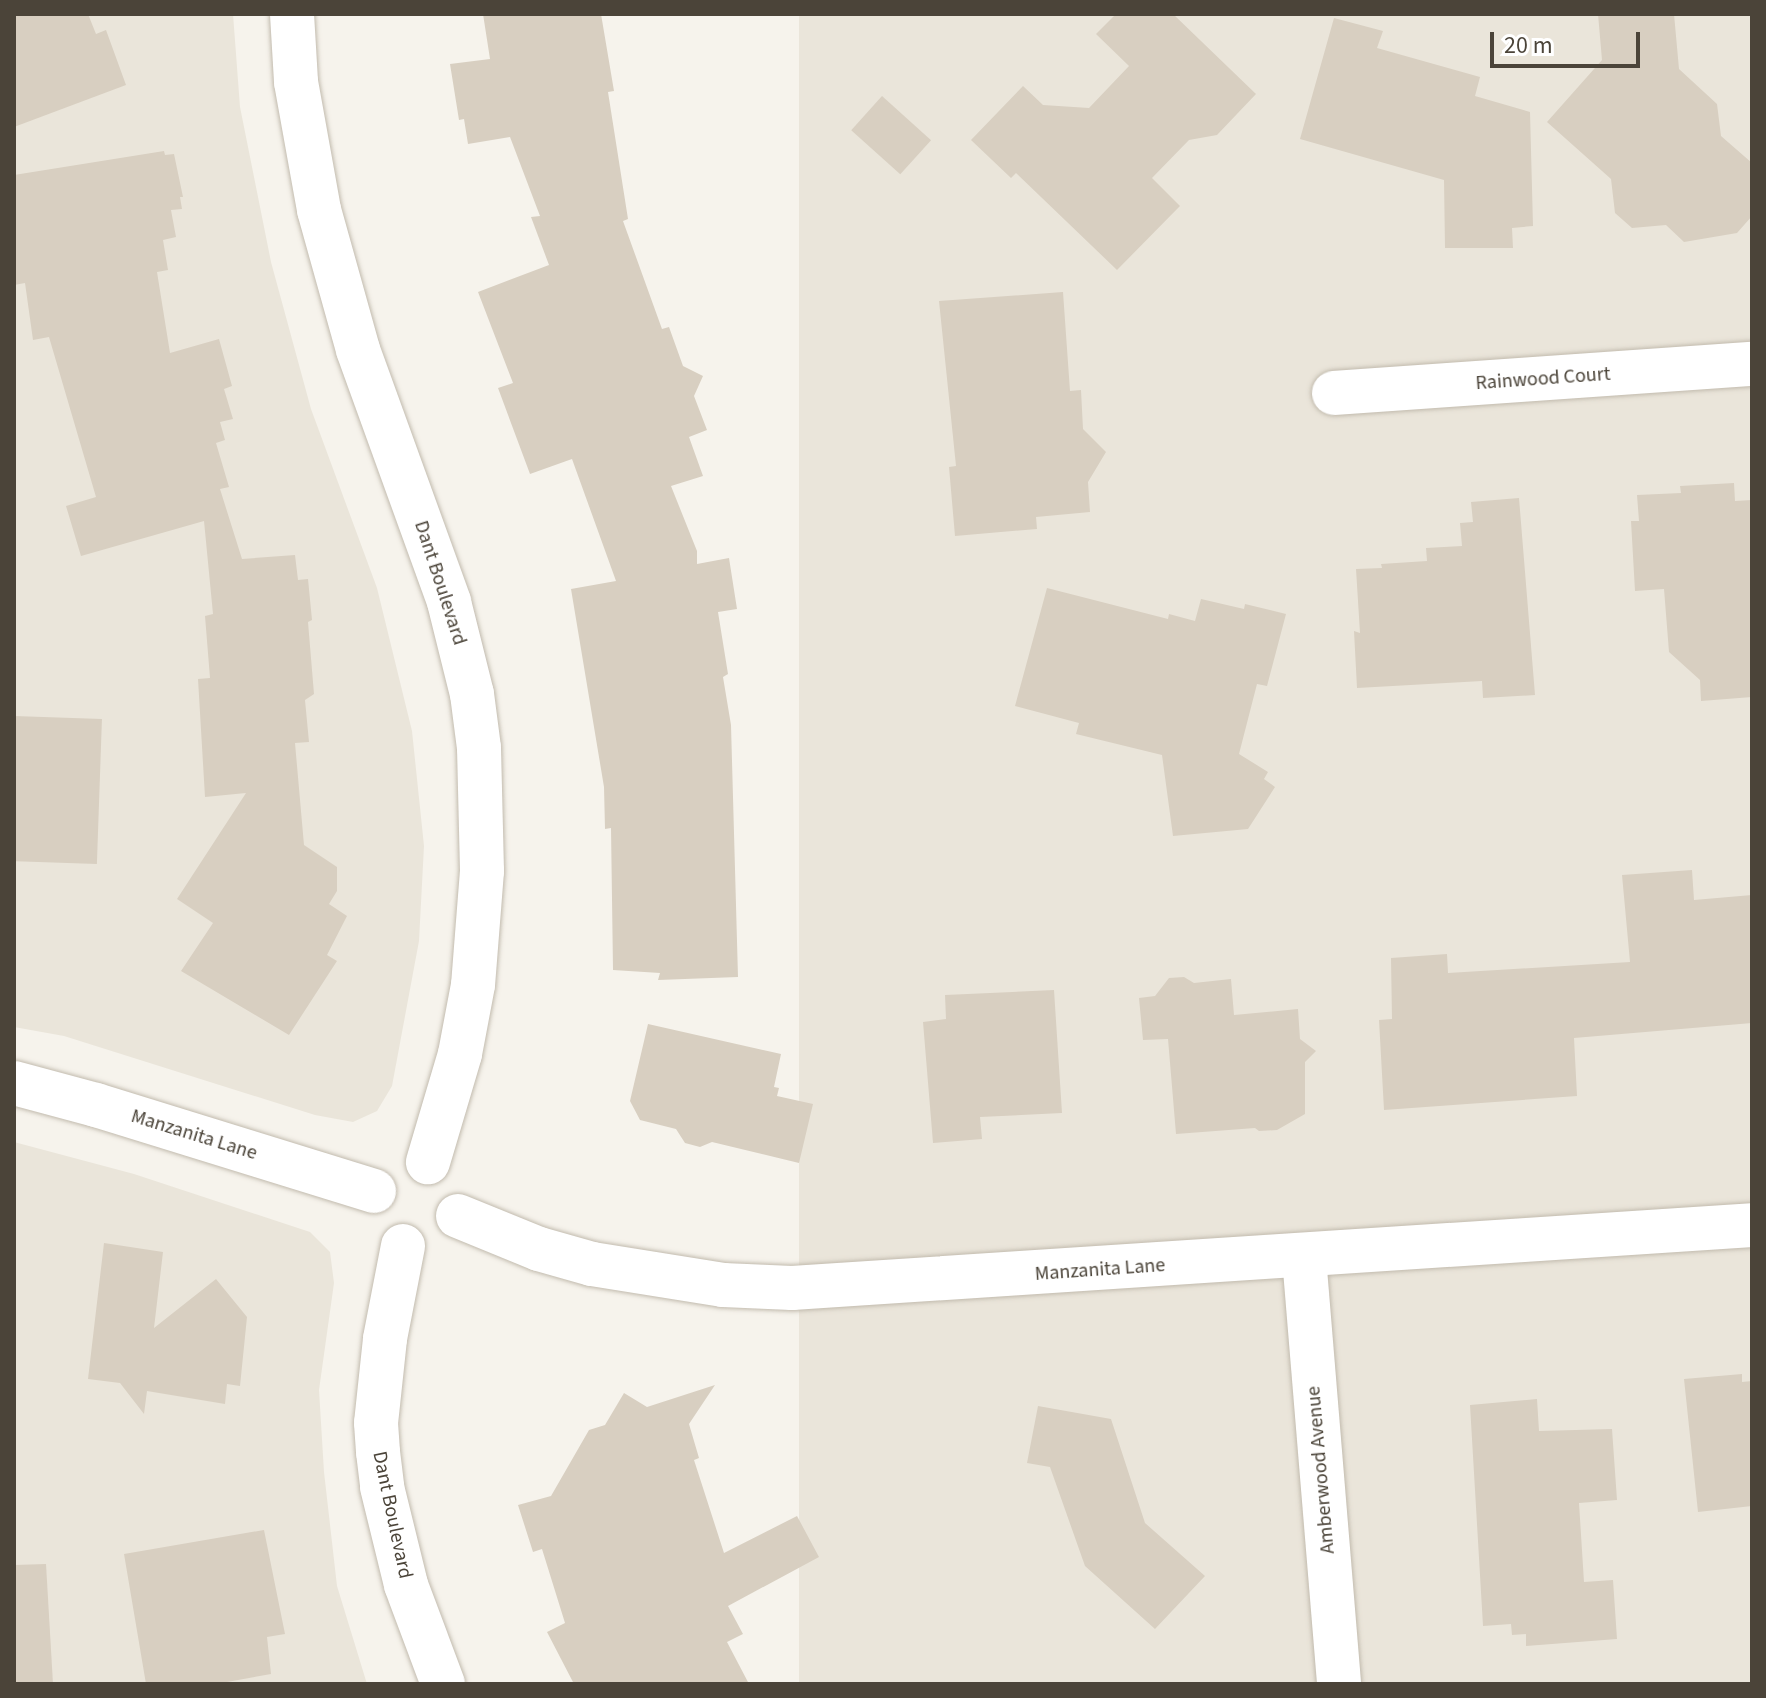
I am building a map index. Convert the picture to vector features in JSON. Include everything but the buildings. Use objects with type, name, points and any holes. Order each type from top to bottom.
[{"type":"street","name":"Dant Boulevard","points":[[292,14],[296,82],[307,158],[322,224],[358,350],[449,602],[472,694],[479,748],[482,871],[473,985],[460,1054],[428,1162]]},
{"type":"street","name":"Rainwood Court","points":[[1334,393],[1752,364]]},
{"type":"street","name":"Manzanita Lane","points":[[14,1083],[96,1105],[374,1191]]},
{"type":"street","points":[[412,1161],[428,1162],[444,1170],[455,1183],[460,1200],[458,1216],[450,1232],[437,1243],[421,1248],[403,1246],[389,1238],[377,1225],[372,1209],[374,1191],[382,1177],[395,1166],[412,1161]]},
{"type":"street","name":"Manzanita Lane","points":[[458,1216],[539,1249],[592,1264],[723,1285],[778,1288],[865,1286],[1752,1225]]},
{"type":"street","name":"Dant Boulevard","points":[[403,1246],[385,1339],[376,1423],[378,1452],[382,1487],[406,1585],[443,1684]]},
{"type":"street","name":"Amberwood Avenue","points":[[1304,1257],[1339,1684]]},
{"type":"shaded area","points":[[14,14],[233,14],[240,107],[271,262],[311,409],[377,588],[412,731],[424,846],[419,941],[392,1086],[377,1111],[353,1122],[315,1115],[64,1036],[14,1027]]},
{"type":"shaded area","points":[[799,14],[1752,14],[1752,1684],[799,1684]]},
{"type":"shaded area","points":[[14,1142],[134,1174],[310,1232],[330,1252],[334,1283],[319,1390],[324,1472],[337,1586],[367,1684],[14,1684]]}]
